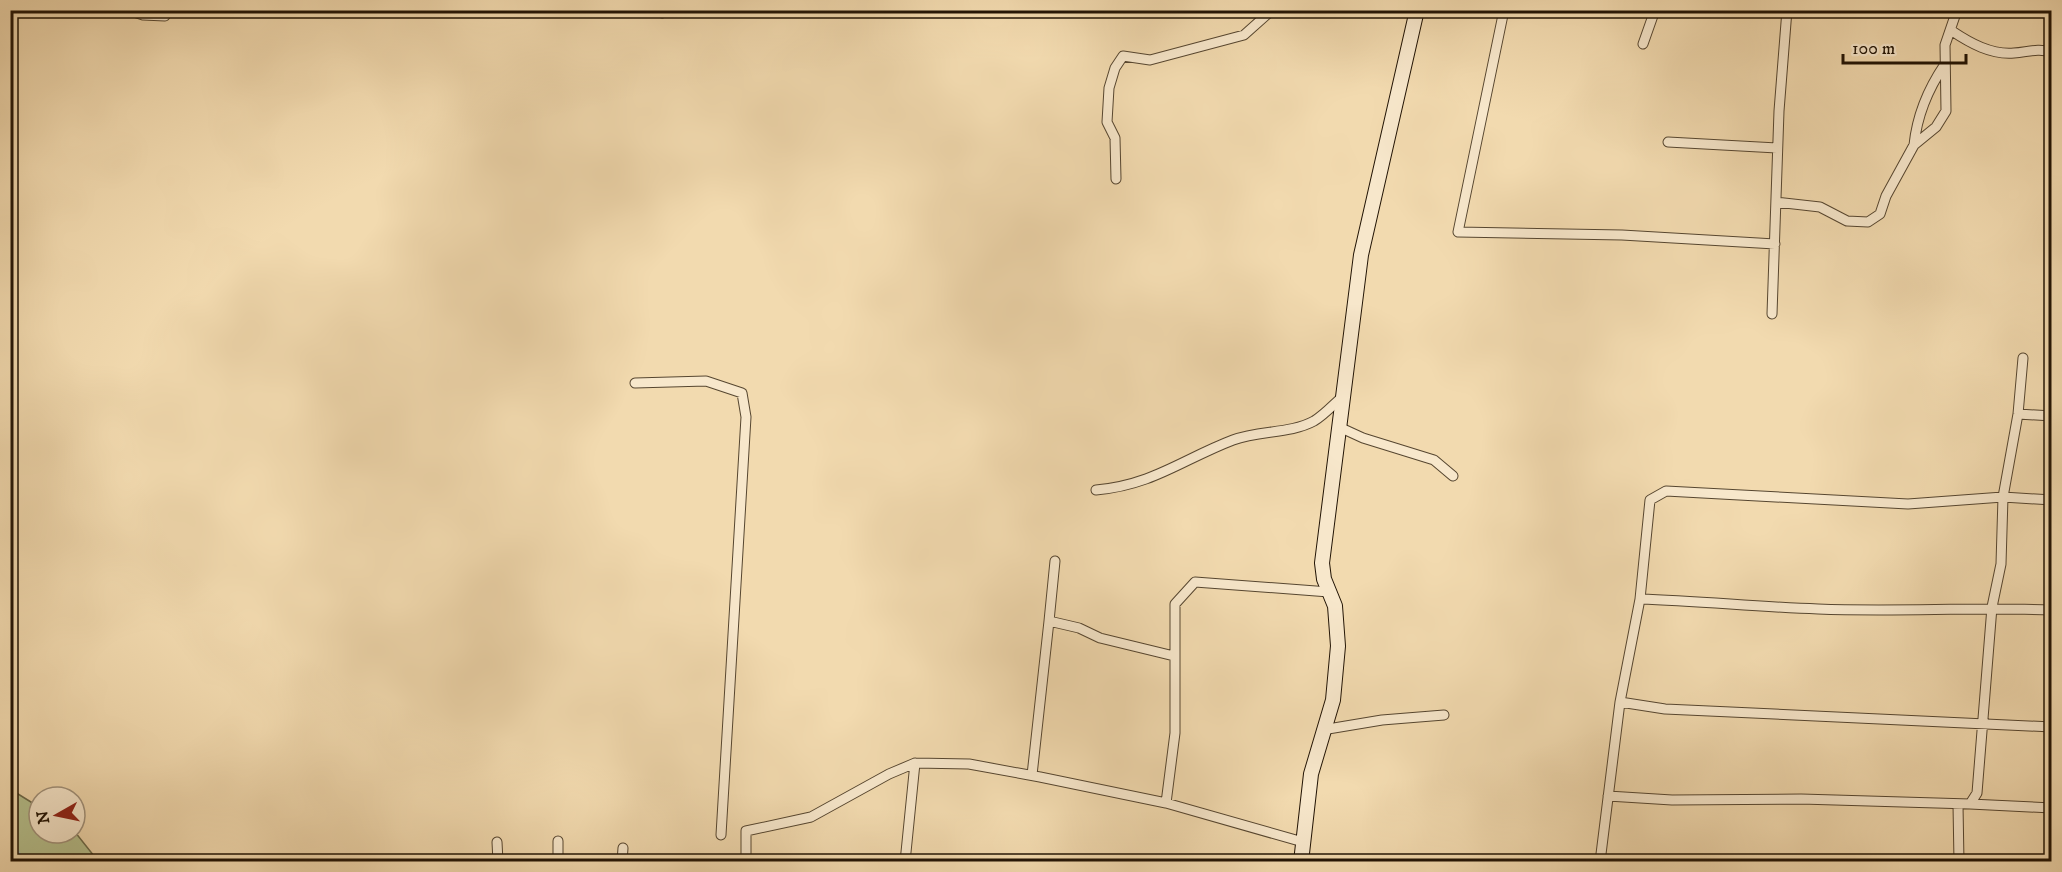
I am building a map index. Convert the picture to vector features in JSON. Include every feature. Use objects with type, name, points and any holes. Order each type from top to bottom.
[{"type":"street","points":[[128,10],[142,15],[165,16]]},
{"type":"street","points":[[662,13],[672,10]]},
{"type":"street","points":[[1116,178],[1115,138],[1107,122],[1109,88],[1115,68],[1123,56],[1150,60],[1244,35],[1272,10]]},
{"type":"street","points":[[1301,861],[1311,774],[1322,730],[1333,700],[1338,646],[1335,606],[1322,564],[1361,255],[1417,10]]},
{"type":"street","points":[[1504,10],[1458,232],[1622,235],[1774,244]]},
{"type":"street","points":[[1643,44],[1656,10]]},
{"type":"street","points":[[1772,314],[1778,148],[1788,10]]},
{"type":"street","points":[[1914,144],[1936,127],[1946,111],[1945,45],[1952,31],[1957,10]]},
{"type":"street","points":[[1952,31],[1973,45],[1999,52],[2041,49],[2052,52]]},
{"type":"street","points":[[1776,202],[1820,207],[1847,221],[1868,222],[1880,214],[1886,196],[1914,144],[1916,125],[1925,99],[1945,64]]},
{"type":"street","points":[[1668,142],[1778,148]]},
{"type":"street","points":[[1970,804],[1977,794],[1980,725],[1992,607],[2001,564],[2003,497],[2018,414],[2023,358]]},
{"type":"street","points":[[635,383],[705,381],[742,393],[746,417],[721,835]]},
{"type":"street","points":[[1096,490],[1121,488],[1158,476],[1233,440],[1264,431],[1297,427],[1314,420],[1342,397]]},
{"type":"street","points":[[2018,414],[2052,416]]},
{"type":"street","points":[[1339,427],[1363,438],[1434,460],[1453,476]]},
{"type":"street","points":[[1600,861],[1620,702],[1641,599],[1650,500],[1666,491],[1908,504],[2003,497],[2052,500]]},
{"type":"street","points":[[1032,775],[1056,561]]},
{"type":"street","points":[[1166,803],[1175,733],[1174,604],[1196,582],[1329,592]]},
{"type":"street","points":[[1641,599],[1819,609],[1992,607],[2052,610]]},
{"type":"street","points":[[1049,621],[1079,628],[1100,638],[1174,656]]},
{"type":"street","points":[[1620,702],[1665,709],[2052,727]]},
{"type":"street","points":[[1322,730],[1382,720],[1444,714]]},
{"type":"street","points":[[746,861],[747,831],[811,818],[889,774],[915,763],[969,764],[1032,775],[1166,803],[1303,842]]},
{"type":"street","points":[[905,861],[915,763]]},
{"type":"street","points":[[1608,796],[1672,800],[1801,800],[2052,808]]},
{"type":"street","points":[[1958,805],[1959,861]]},
{"type":"street","points":[[558,841],[558,861]]},
{"type":"street","points":[[497,842],[498,861]]},
{"type":"street","points":[[622,861],[623,848]]},
{"type":"green space","points":[[10,789],[27,800],[27,845],[85,845],[98,861],[11,861]]},
{"type":"waterway","points":[[10,850],[17,862]]}]
